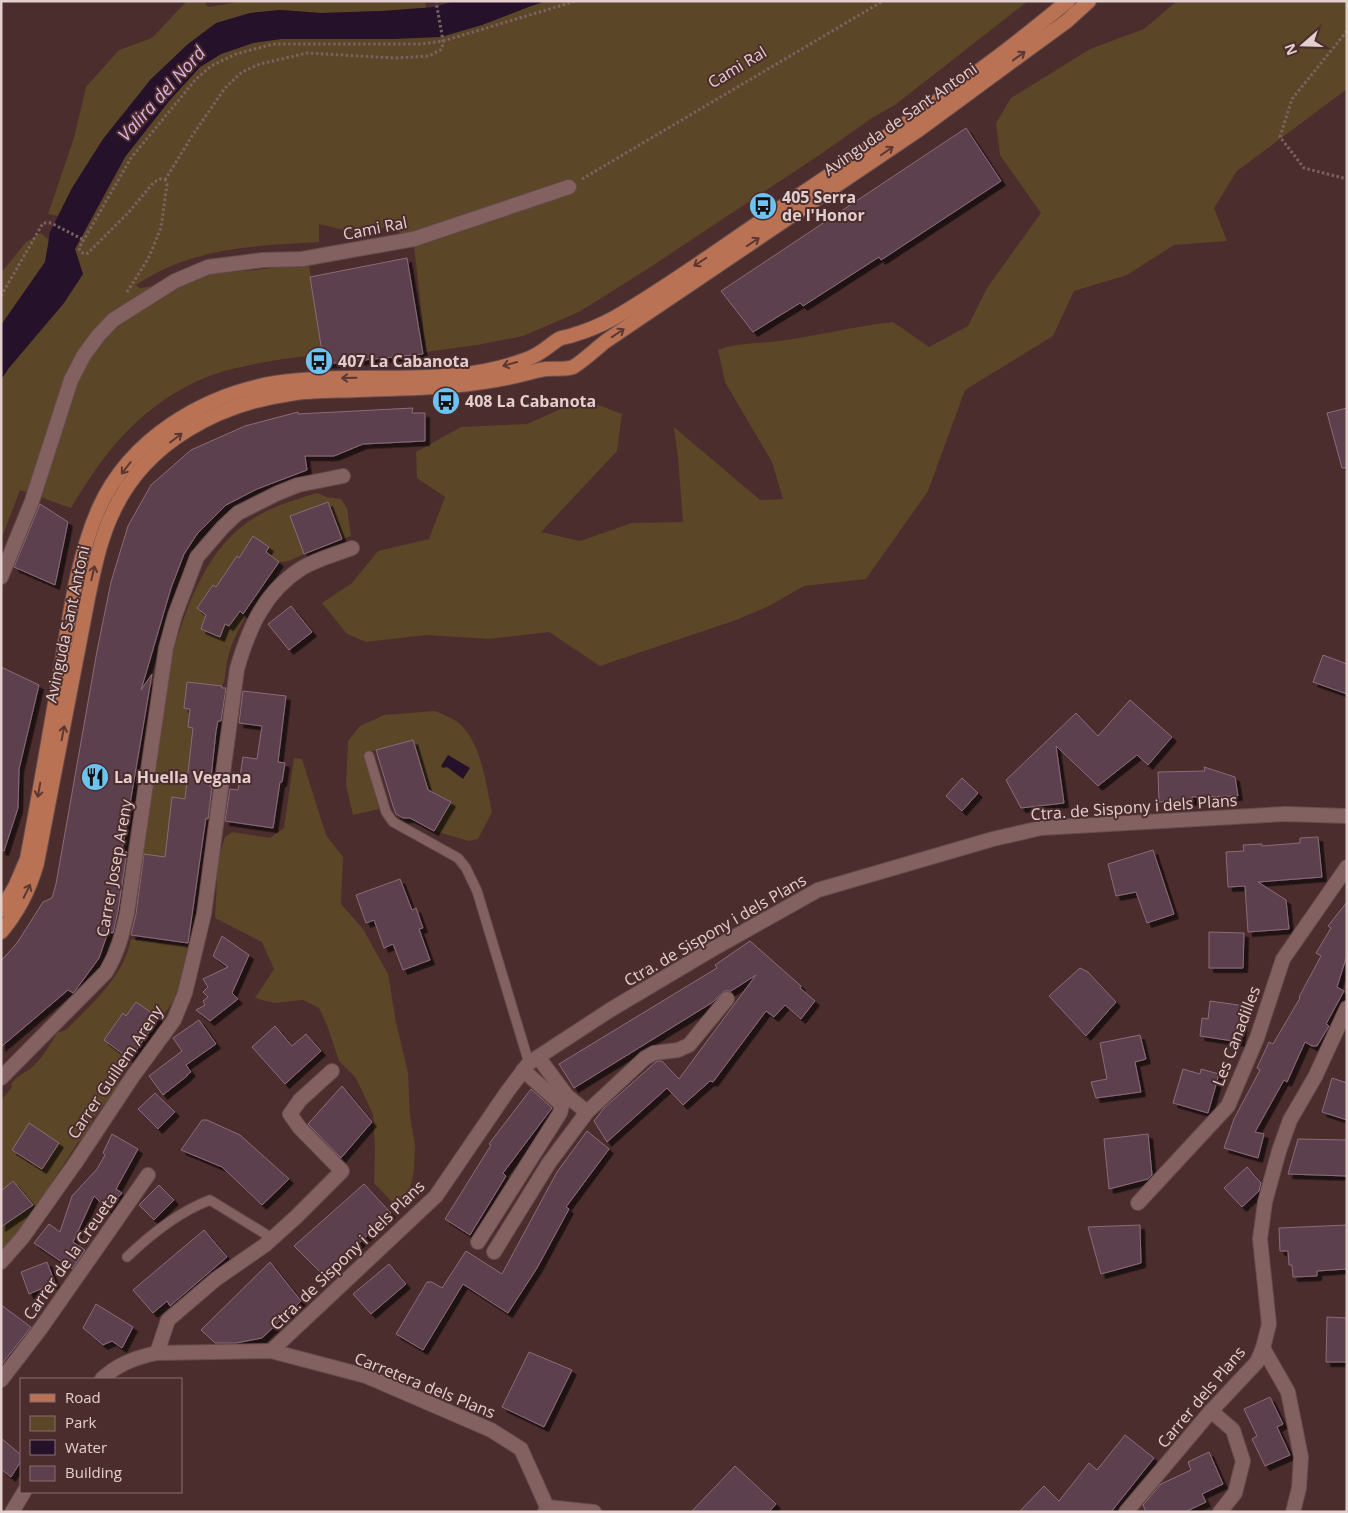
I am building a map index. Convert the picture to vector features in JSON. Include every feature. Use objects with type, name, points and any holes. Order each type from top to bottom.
[{"type":"main road","name":"Avinguda de Sant Antoni","points":[[567,337],[612,319],[653,294],[836,172],[990,63],[1068,1]]},
{"type":"main road","name":"Avinguda de Sant Antoni","points":[[572,365],[917,131],[1067,21],[1089,1]]},
{"type":"main road","points":[[567,337],[576,340],[582,353],[572,365],[560,367],[554,361],[551,352],[554,344],[567,337]]},
{"type":"main road","name":"Avinguda Sant Antoni","points":[[1,910],[15,887],[27,859],[80,563],[103,501],[116,480],[139,452],[163,431],[189,413],[212,401],[239,391],[275,383],[306,380],[445,376],[477,372],[503,367],[531,358],[554,344]]},
{"type":"main road","name":"Avinguda Sant Antoni","points":[[1,932],[28,889],[37,863],[99,549],[114,511],[126,488],[148,462],[180,434],[225,410],[253,400],[300,393],[437,387],[503,379],[572,365]]},
{"type":"street","name":"Cami Ral","points":[[1,577],[32,501],[71,380],[84,355],[113,320],[175,281],[208,267],[263,260],[302,259],[414,239],[569,187]]},
{"type":"street","name":"Carrer Josep Areny","points":[[1,1078],[106,972],[115,957],[126,913],[166,648],[175,615],[198,557],[223,526],[238,513],[254,504],[298,485],[343,476]]},
{"type":"street","name":"Carrer Guillem Areny","points":[[1,1262],[23,1237],[133,1076],[174,1020],[185,993],[204,914],[237,669],[245,640],[256,616],[277,588],[302,568],[325,557],[352,548]]},
{"type":"street","name":"Ctra. de Sispony i dels Plans","points":[[271,1351],[436,1196],[506,1092],[530,1063],[610,1010],[818,890],[993,839],[1041,828],[1285,814],[1347,816]]},
{"type":"street","name":"Les Canadilles","points":[[1138,1203],[1228,1106],[1257,1038],[1283,959],[1347,866]]},
{"type":"street","points":[[494,1252],[549,1163],[587,1112],[645,1058],[654,1053],[678,1050],[689,1045],[727,999]]},
{"type":"street","name":"Carrer dels Plans","points":[[1126,1512],[1211,1411],[1257,1362],[1270,1324],[1260,1239],[1265,1202],[1290,1120],[1315,1077],[1347,1008]]},
{"type":"street","points":[[530,1063],[587,1112]]},
{"type":"street","points":[[478,1242],[560,1113],[562,1105],[530,1063]]},
{"type":"street","points":[[157,1353],[168,1320],[216,1279],[272,1238],[342,1171],[299,1127],[290,1114],[300,1100],[332,1072]]},
{"type":"street","name":"Carrer de la Creueta","points":[[1,1380],[41,1328],[148,1175]]},
{"type":"street","points":[[1263,1348],[1288,1392],[1301,1457],[1299,1488],[1293,1512]]},
{"type":"street","name":"Carretera dels Plans","points":[[103,1378],[122,1365],[139,1357],[157,1353],[271,1351],[366,1376],[491,1430],[521,1449],[546,1509]]},
{"type":"street","points":[[1211,1411],[1233,1430],[1243,1461],[1235,1494],[1220,1512]]},
{"type":"street","points":[[12,1512],[23,1493]]},
{"type":"street","points":[[546,1509],[594,1512]]},
{"type":"lane","points":[[369,756],[386,812],[393,822],[458,858],[466,868],[477,891],[530,1063]]},
{"type":"lane","points":[[126,1257],[150,1235],[179,1215],[210,1200],[272,1238]]},
{"type":"path","points":[[113,320],[118,304],[148,259],[161,228],[167,184],[165,180],[225,88],[242,72],[260,64],[307,53],[395,58],[429,56],[442,49],[443,41],[436,1]]},
{"type":"path","points":[[165,180],[160,179],[154,182],[88,254],[80,251],[79,248],[131,158],[196,79],[211,66],[236,54],[273,44],[421,44],[443,41],[576,1]]},
{"type":"path","name":"Cami Ral","points":[[569,187],[883,1]]},
{"type":"path","points":[[1347,31],[1292,99],[1280,137],[1304,168],[1347,179]]},
{"type":"path","points":[[1,296],[43,223],[51,222],[84,240]]},
{"type":"green space","points":[[187,1],[204,1],[208,7],[244,1],[425,1],[426,8],[321,13],[279,10],[250,13],[71,190],[58,216],[48,214],[74,138],[86,87],[119,50],[152,38]]},
{"type":"green space","points":[[547,1],[1028,1],[895,105],[872,118],[646,270],[579,312],[523,336],[426,352],[414,246],[392,226],[356,233],[319,224],[319,242],[247,247],[224,251],[179,263],[158,272],[136,285],[139,288],[157,286],[173,290],[211,273],[309,265],[322,354],[225,371],[195,382],[174,393],[123,435],[96,469],[71,508],[20,490],[1,540],[1,273],[26,242],[41,233],[80,267],[75,249],[125,157],[169,101],[200,67],[221,54],[253,43],[281,39],[392,39]]},
{"type":"green space","points":[[1177,1],[1347,1],[1347,89],[1237,171],[1214,208],[1227,241],[1174,245],[1127,275],[1074,291],[1053,336],[965,390],[928,491],[866,579],[804,586],[771,605],[736,620],[600,666],[549,632],[489,639],[426,635],[366,642],[347,634],[322,603],[352,583],[378,551],[429,539],[445,497],[417,478],[416,452],[461,427],[527,424],[583,399],[622,414],[617,451],[541,532],[580,541],[632,523],[683,522],[674,427],[760,500],[783,499],[772,462],[725,382],[718,350],[726,347],[793,339],[893,322],[929,347],[968,326],[987,288],[1041,213],[1000,155],[996,123],[1011,98],[1090,49],[1144,29]]},
{"type":"green space","points":[[317,493],[326,497],[341,499],[347,508],[351,536],[342,539],[291,516],[304,554],[289,561],[279,562],[266,552],[269,547],[253,536],[239,558],[237,556],[216,587],[213,585],[197,608],[206,615],[201,629],[220,637],[225,624],[229,626],[240,611],[246,616],[230,650],[222,686],[188,682],[184,708],[190,709],[188,727],[217,731],[214,745],[192,743],[185,799],[172,797],[168,832],[183,829],[204,831],[201,852],[187,850],[169,858],[143,854],[173,652],[186,613],[203,575],[227,541],[242,527],[273,508]]},
{"type":"green space","points":[[435,711],[456,721],[464,729],[477,750],[485,776],[492,812],[478,839],[469,841],[434,831],[451,802],[428,790],[376,750],[364,754],[379,809],[353,815],[346,785],[348,741],[360,726],[384,715]]},
{"type":"green space","points":[[294,758],[302,759],[326,835],[343,857],[341,904],[363,929],[388,974],[396,1022],[408,1073],[410,1116],[415,1145],[414,1171],[408,1197],[392,1202],[374,1183],[373,1114],[356,1078],[339,1061],[319,1008],[303,1000],[274,1003],[255,998],[274,969],[262,942],[215,918],[218,858],[225,837],[232,832],[270,838],[284,828]]},
{"type":"green space","points":[[131,939],[188,946],[178,989],[172,1003],[160,1020],[136,1002],[126,1016],[122,1014],[104,1040],[130,1059],[119,1078],[118,1086],[93,1119],[86,1136],[78,1142],[32,1212],[1,1251],[1,1101],[12,1087],[13,1081],[38,1061],[57,1033],[66,1030],[106,989],[122,965]]},
{"type":"water","name":"Valira del Nord","points":[[454,1],[547,1],[482,25],[441,37],[281,39],[253,43],[221,54],[200,67],[169,101],[125,157],[75,249],[83,274],[64,303],[1,380],[1,325],[45,262],[50,232],[72,188],[103,139],[151,79],[188,44],[216,23],[250,13],[281,10],[321,13],[382,11],[435,7]]},
{"type":"water","points":[[448,755],[470,768],[463,779],[447,767],[443,768],[441,766]]},
{"type":"building","points":[[966,128],[1001,181],[881,260],[879,257],[803,306],[800,303],[753,332],[721,291]]},
{"type":"building","points":[[407,258],[423,354],[324,364],[310,277]]},
{"type":"building","points":[[413,408],[412,413],[425,413],[425,441],[363,444],[334,456],[305,456],[307,470],[257,489],[226,505],[197,534],[184,554],[171,588],[141,690],[152,674],[122,851],[127,852],[113,933],[108,932],[99,958],[75,991],[73,993],[68,990],[1,1047],[1,961],[17,943],[43,902],[52,898],[111,582],[128,526],[151,485],[191,450],[245,426],[298,412],[298,414]]},
{"type":"building","points":[[1347,408],[1347,468],[1342,468],[1327,413]]},
{"type":"building","points":[[328,502],[342,539],[304,554],[290,516]]},
{"type":"building","points":[[40,504],[68,522],[55,585],[14,567]]},
{"type":"building","points":[[253,536],[269,547],[266,552],[279,562],[243,614],[240,611],[229,626],[225,624],[220,637],[201,629],[206,615],[197,608],[213,585],[216,587],[237,556],[239,558]]},
{"type":"building","points":[[291,606],[312,632],[289,650],[268,624]]},
{"type":"building","points":[[1323,655],[1347,664],[1347,694],[1313,682]]},
{"type":"building","points":[[1,667],[39,685],[19,769],[18,808],[4,851],[1,850]]},
{"type":"building","points":[[187,682],[226,688],[221,721],[218,721],[216,731],[208,819],[206,818],[188,943],[131,935],[136,914],[144,854],[165,857],[172,797],[185,799],[193,728],[188,727],[190,709],[184,708]]},
{"type":"building","points":[[243,691],[286,696],[278,762],[285,763],[273,828],[225,821],[230,789],[238,790],[243,757],[257,759],[262,726],[239,723]]},
{"type":"building","points":[[1130,700],[1172,737],[1148,765],[1137,755],[1098,786],[1056,746],[1064,803],[1021,808],[1006,780],[1076,713],[1098,736]]},
{"type":"building","points":[[413,740],[428,790],[451,802],[434,831],[410,818],[403,818],[396,814],[376,750]]},
{"type":"building","points":[[1204,767],[1235,777],[1238,796],[1192,797],[1192,801],[1159,802],[1158,772],[1205,771]]},
{"type":"building","points":[[962,778],[978,793],[962,811],[946,796]]},
{"type":"building","points":[[1318,837],[1322,877],[1258,882],[1286,900],[1289,929],[1248,932],[1245,886],[1228,887],[1226,852],[1244,851],[1243,845],[1262,844],[1262,846],[1300,843],[1300,838]]},
{"type":"building","points":[[1153,850],[1174,914],[1147,923],[1136,892],[1116,896],[1108,864]]},
{"type":"building","points":[[400,879],[412,910],[416,908],[423,928],[419,929],[430,960],[403,970],[393,944],[384,948],[374,920],[366,923],[356,895]]},
{"type":"building","points":[[1347,902],[1347,955],[1337,987],[1344,991],[1326,1024],[1329,1026],[1317,1046],[1312,1046],[1305,1042],[1287,1082],[1284,1080],[1255,1132],[1264,1134],[1258,1158],[1224,1148],[1234,1119],[1260,1070],[1257,1068],[1269,1042],[1273,1044],[1300,998],[1321,956],[1316,953],[1331,928],[1328,926]]},
{"type":"building","points":[[1209,932],[1244,933],[1243,968],[1209,968]]},
{"type":"building","points":[[222,936],[249,955],[232,993],[238,999],[210,1021],[196,1010],[205,1005],[203,1001],[208,997],[203,992],[208,987],[203,979],[228,967],[213,956]]},
{"type":"building","points":[[750,941],[801,986],[800,988],[815,1001],[801,1019],[785,1005],[774,1017],[766,1011],[713,1082],[710,1081],[683,1105],[667,1088],[607,1142],[594,1121],[604,1108],[657,1061],[662,1061],[679,1079],[756,975],[731,991],[724,991],[713,1002],[574,1088],[559,1064],[717,968],[715,965]]},
{"type":"building","points":[[1080,968],[1088,972],[1116,1002],[1086,1036],[1049,996]]},
{"type":"building","points":[[1210,1001],[1245,1006],[1240,1042],[1200,1036],[1202,1018],[1208,1019]]},
{"type":"building","points":[[136,1002],[159,1018],[130,1059],[104,1040],[123,1013],[126,1016]]},
{"type":"building","points":[[199,1020],[216,1044],[186,1065],[191,1072],[163,1095],[149,1076],[182,1051],[173,1038]]},
{"type":"building","points":[[275,1026],[292,1046],[306,1034],[321,1051],[285,1084],[252,1047]]},
{"type":"building","points":[[1140,1035],[1146,1059],[1135,1062],[1141,1092],[1096,1098],[1091,1082],[1107,1079],[1100,1043]]},
{"type":"building","points":[[1183,1069],[1200,1074],[1201,1069],[1219,1074],[1208,1113],[1173,1103]]},
{"type":"building","points":[[1332,1078],[1347,1083],[1347,1120],[1322,1112]]},
{"type":"building","points":[[342,1086],[372,1122],[341,1158],[308,1124]]},
{"type":"building","points":[[531,1089],[552,1108],[503,1173],[506,1176],[470,1235],[445,1219],[491,1145],[489,1144]]},
{"type":"building","points":[[155,1093],[175,1112],[158,1129],[138,1109]]},
{"type":"building","points":[[202,1120],[207,1120],[240,1135],[289,1179],[262,1205],[222,1167],[181,1150]]},
{"type":"building","points":[[29,1123],[59,1143],[42,1169],[12,1150]]},
{"type":"building","points":[[587,1131],[609,1149],[566,1207],[569,1209],[537,1268],[508,1313],[463,1284],[423,1350],[396,1334],[427,1282],[432,1282],[442,1288],[466,1251],[502,1274],[557,1172]]},
{"type":"building","points":[[112,1134],[138,1149],[116,1189],[122,1193],[107,1209],[94,1196],[73,1242],[85,1250],[72,1269],[34,1243],[49,1224],[60,1232],[72,1196],[97,1169],[105,1155],[103,1153]]},
{"type":"building","points":[[1148,1134],[1152,1175],[1148,1179],[1109,1189],[1104,1139]]},
{"type":"building","points":[[1298,1139],[1347,1140],[1347,1176],[1288,1174]]},
{"type":"building","points":[[1247,1167],[1261,1183],[1259,1191],[1242,1207],[1224,1188]]},
{"type":"building","points":[[13,1181],[33,1205],[1,1227],[1,1191]]},
{"type":"building","points":[[364,1184],[391,1213],[324,1276],[294,1246]]},
{"type":"building","points":[[159,1185],[174,1200],[154,1220],[139,1205]]},
{"type":"building","points":[[1140,1225],[1141,1263],[1101,1274],[1088,1227]]},
{"type":"building","points":[[1347,1225],[1347,1269],[1317,1271],[1317,1276],[1293,1277],[1292,1265],[1289,1265],[1288,1251],[1280,1251],[1279,1228]]},
{"type":"building","points":[[204,1230],[227,1257],[170,1306],[167,1301],[153,1313],[133,1290]]},
{"type":"building","points":[[47,1262],[55,1283],[29,1294],[21,1272]]},
{"type":"building","points":[[270,1262],[301,1301],[262,1338],[236,1343],[215,1343],[201,1330]]},
{"type":"building","points":[[389,1264],[406,1284],[371,1314],[353,1294]]},
{"type":"building","points":[[96,1304],[133,1327],[122,1348],[112,1341],[103,1345],[83,1328]]},
{"type":"building","points":[[1,1305],[31,1327],[1,1365]]},
{"type":"building","points":[[1327,1317],[1347,1318],[1347,1362],[1326,1362]]},
{"type":"building","points":[[529,1352],[572,1370],[544,1427],[502,1407]]},
{"type":"building","points":[[1270,1397],[1283,1424],[1277,1427],[1290,1455],[1265,1466],[1252,1439],[1257,1436],[1244,1409]]},
{"type":"building","points":[[1125,1435],[1154,1458],[1111,1512],[1019,1512],[1044,1486],[1059,1501],[1089,1463],[1097,1470]]},
{"type":"building","points":[[1,1438],[20,1454],[20,1463],[11,1477],[1,1469]]},
{"type":"building","points":[[1209,1452],[1223,1484],[1202,1494],[1206,1502],[1185,1512],[1146,1512],[1143,1505],[1161,1484],[1191,1470],[1188,1462]]},
{"type":"building","points":[[735,1466],[776,1504],[769,1512],[691,1512]]},
{"type":"place","name":"405 Serra de l'Honor","points":[[763,206]]},
{"type":"place","name":"407 La Cabanota","points":[[319,361]]},
{"type":"place","name":"408 La Cabanota","points":[[446,401]]},
{"type":"place","name":"La Huella Vegana","points":[[95,777]]}]
